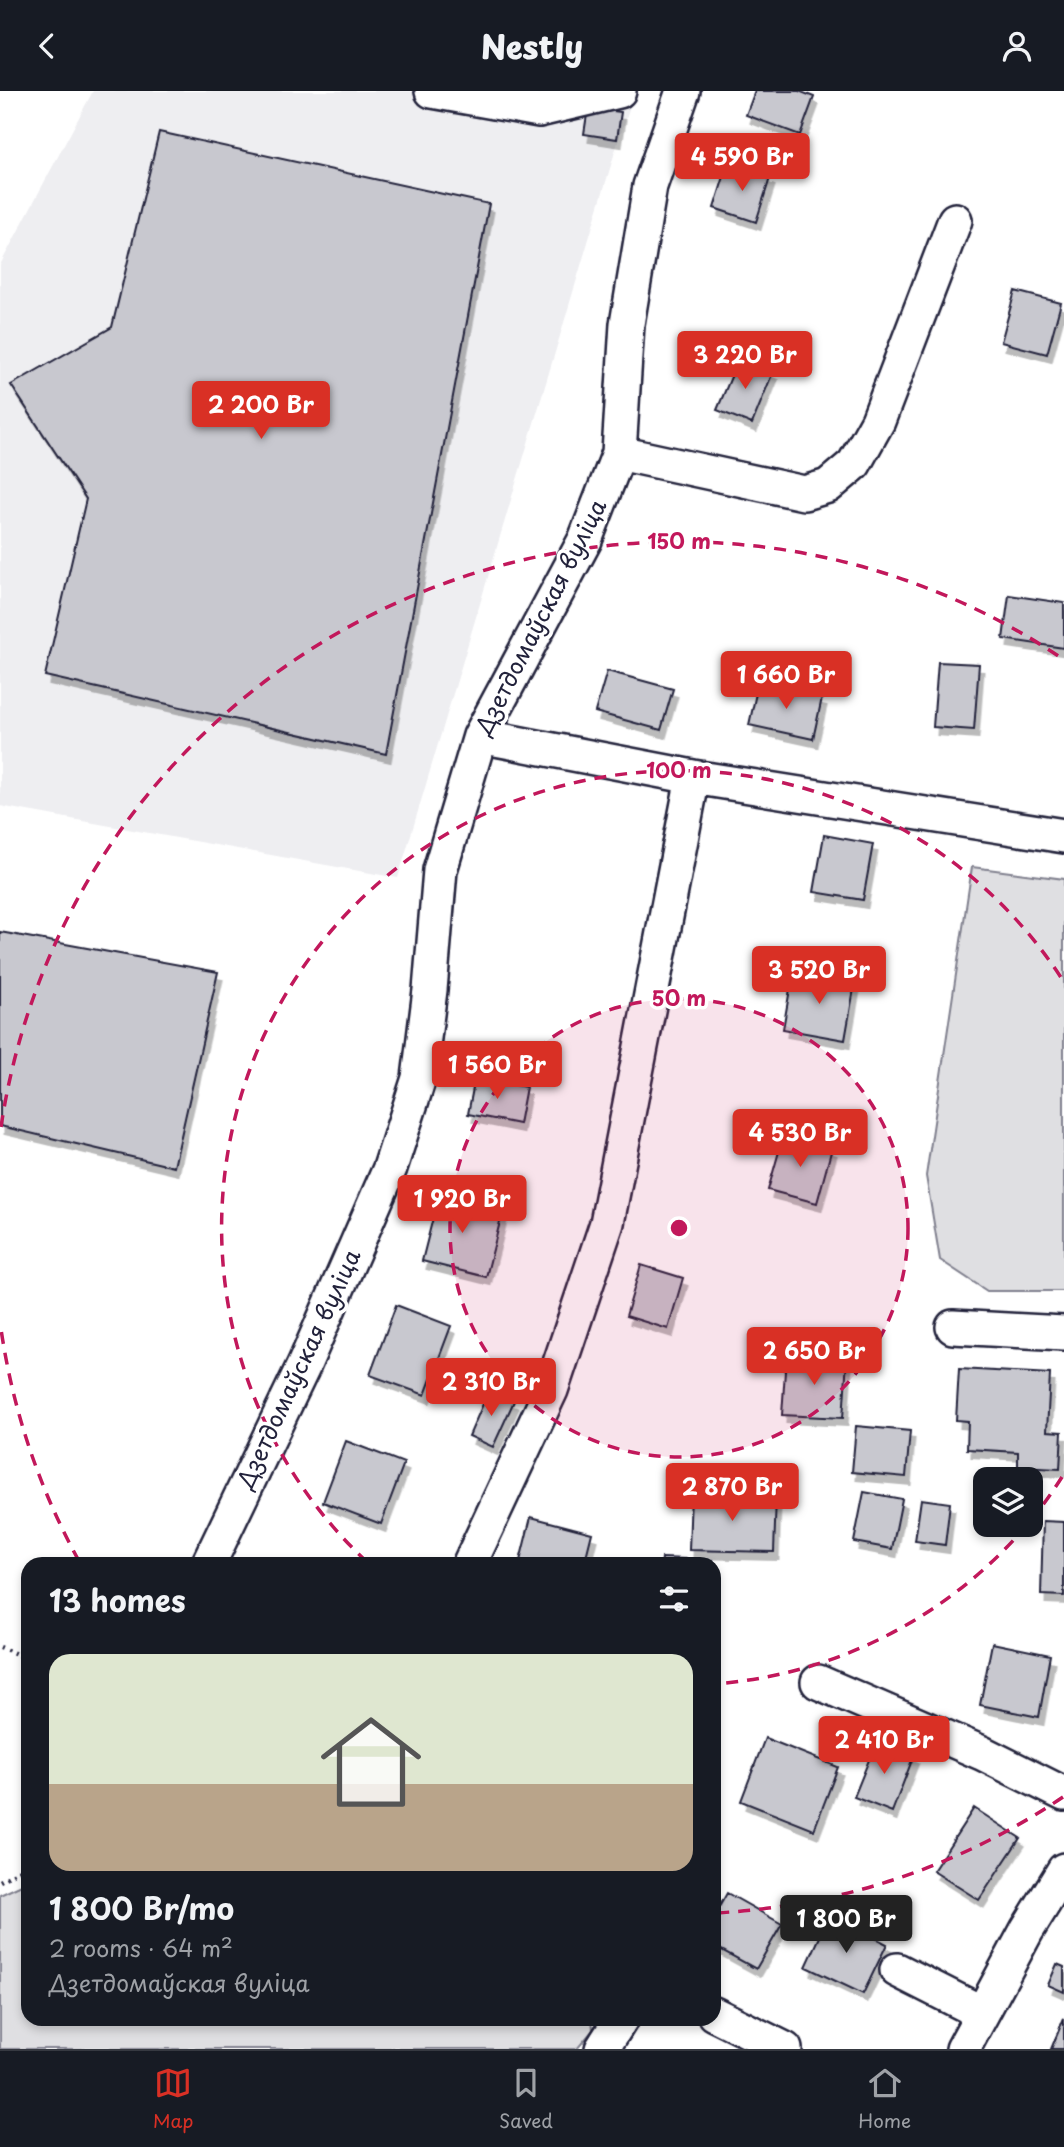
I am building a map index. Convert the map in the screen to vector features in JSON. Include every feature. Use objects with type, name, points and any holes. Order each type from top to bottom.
[{"type":"street","points":[[432,91],[538,110],[619,91]]},
{"type":"street","name":"Дзетдомаўская вуліца","points":[[212,1557],[304,1365],[390,1168],[419,1078],[430,990],[440,870],[480,736],[585,540],[619,453],[627,324],[650,186],[683,91]]},
{"type":"street","points":[[619,453],[804,493],[828,486],[854,464],[878,421],[955,220]]},
{"type":"street","points":[[480,736],[693,777],[1064,836]]},
{"type":"street","points":[[473,1557],[551,1390],[607,1223],[693,777]]},
{"type":"street","points":[[953,1328],[1064,1333]]},
{"type":"street","points":[[818,1682],[982,1753],[1064,1794]]},
{"type":"street","points":[[963,2049],[1027,1930],[1064,1870]]},
{"type":"street","points":[[897,1970],[982,2013]]},
{"type":"street","points":[[721,2017],[785,2049]]},
{"type":"street","points":[[602,2049],[617,2026]]},
{"type":"path","points":[[0,1647],[21,1656]]},
{"type":"path","points":[[0,1881],[21,1869]]},
{"type":"shaded area","points":[[93,91],[635,91],[398,878],[0,806],[0,265]]},
{"type":"shaded area","points":[[972,867],[1064,879],[1064,1291],[987,1291],[940,1260],[926,1176]]},
{"type":"shaded area","points":[[21,1885],[21,2026],[593,2026],[593,2030],[577,2049],[0,2049],[0,1895]]},
{"type":"building","points":[[755,91],[799,91],[814,97],[800,135],[746,115]]},
{"type":"building","points":[[588,108],[621,112],[617,139],[584,134]]},
{"type":"building","points":[[159,132],[489,204],[386,754],[45,676],[86,499],[11,385],[112,327]]},
{"type":"building","points":[[728,164],[770,178],[756,222],[714,208]]},
{"type":"building","points":[[1015,291],[1061,303],[1047,354],[1001,342]]},
{"type":"building","points":[[739,358],[773,372],[752,424],[717,410]]},
{"type":"building","points":[[1009,595],[1064,603],[1064,648],[1003,639]]},
{"type":"building","points":[[938,662],[979,664],[974,730],[933,727]]},
{"type":"building","points":[[607,671],[673,689],[661,730],[595,712]]},
{"type":"building","points":[[758,684],[822,698],[813,739],[749,725]]},
{"type":"building","points":[[824,835],[873,844],[863,900],[814,892]]},
{"type":"building","points":[[0,932],[218,972],[174,1167],[0,1126]]},
{"type":"building","points":[[793,972],[855,983],[845,1040],[783,1029]]},
{"type":"building","points":[[475,1078],[526,1087],[519,1124],[468,1114]]},
{"type":"building","points":[[784,1134],[832,1148],[817,1203],[768,1190]]},
{"type":"building","points":[[439,1194],[503,1210],[486,1277],[422,1261]]},
{"type":"building","points":[[641,1265],[683,1278],[668,1329],[626,1316]]},
{"type":"building","points":[[396,1305],[451,1326],[425,1395],[370,1375]]},
{"type":"building","points":[[786,1356],[847,1360],[843,1418],[782,1415]]},
{"type":"building","points":[[959,1369],[1050,1374],[1047,1431],[1062,1432],[1060,1469],[1018,1467],[1018,1452],[967,1449],[968,1421],[956,1420]]},
{"type":"building","points":[[489,1390],[514,1401],[493,1447],[469,1436]]},
{"type":"building","points":[[856,1426],[910,1431],[906,1477],[852,1472]]},
{"type":"building","points":[[346,1441],[404,1463],[381,1524],[323,1502]]},
{"type":"building","points":[[864,1492],[902,1499],[892,1549],[854,1542]]},
{"type":"building","points":[[691,1494],[776,1497],[774,1552],[689,1550]]},
{"type":"building","points":[[921,1499],[950,1503],[945,1545],[915,1541]]},
{"type":"building","points":[[531,1517],[592,1533],[586,1557],[521,1557]]},
{"type":"building","points":[[1043,1521],[1064,1522],[1064,1596],[1041,1595]]},
{"type":"building","points":[[992,1643],[1050,1655],[1039,1717],[980,1705]]},
{"type":"building","points":[[765,1738],[838,1767],[814,1830],[741,1801]]},
{"type":"building","points":[[877,1740],[914,1755],[892,1812],[854,1797]]},
{"type":"building","points":[[974,1808],[1020,1838],[979,1900],[933,1871]]},
{"type":"building","points":[[727,1893],[782,1924],[756,1969],[721,1950],[721,1904]]},
{"type":"building","points":[[830,1915],[887,1944],[863,1994],[806,1967]]},
{"type":"building","points":[[1057,1964],[1064,1967],[1064,1992],[1048,1985]]},
{"type":"building","points":[[1064,2018],[1064,2049],[1051,2049]]}]
